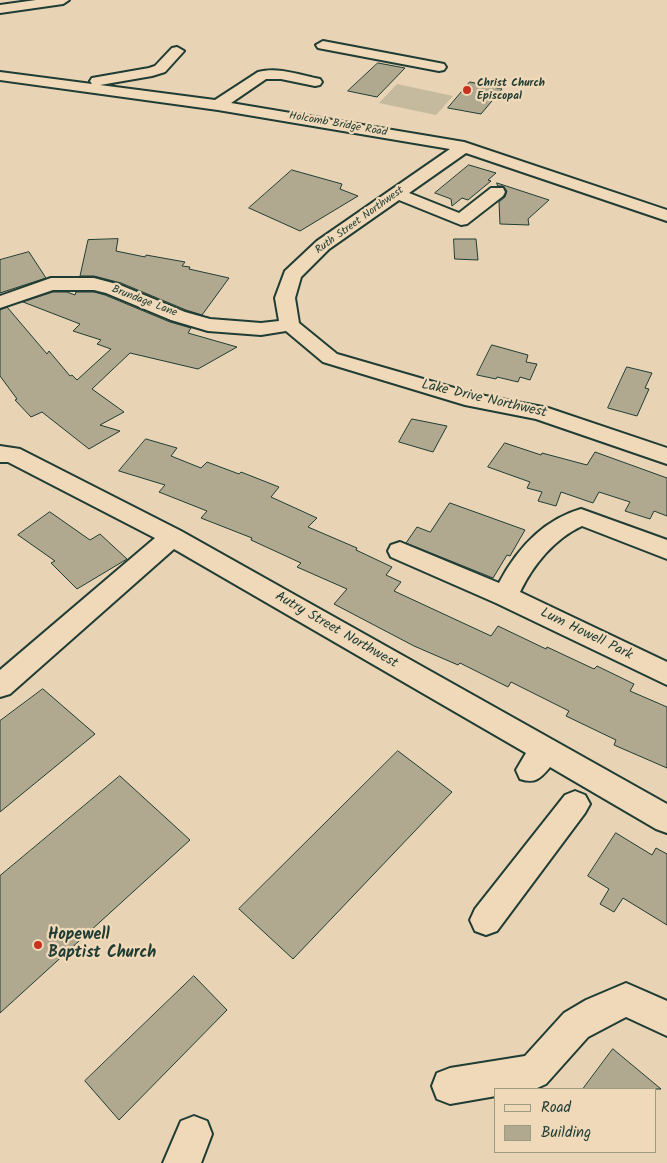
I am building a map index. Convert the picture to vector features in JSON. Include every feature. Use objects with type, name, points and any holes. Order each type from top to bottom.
[{"type":"street","points":[[0,9],[63,0]]},
{"type":"street","points":[[323,45],[354,52],[374,52],[439,67]]},
{"type":"street","points":[[83,87],[103,79],[152,72],[160,69],[177,50]]},
{"type":"street","points":[[218,105],[260,70],[315,82]]},
{"type":"street","name":"Holcomb Bridge Road","points":[[0,76],[218,105],[464,147],[667,216]]},
{"type":"street","name":"Ruth Street Northwest","points":[[298,331],[285,298],[292,276],[322,245],[464,147]]},
{"type":"street","points":[[398,194],[461,220],[497,192]]},
{"type":"street","name":"Brundage Lane","points":[[0,302],[51,284],[94,284],[113,289],[178,316],[208,325],[298,331]]},
{"type":"street","name":"Lake Drive Northwest","points":[[298,331],[330,358],[472,400],[540,412],[667,456]]},
{"type":"street","name":"Autry Street Northwest","points":[[4,447],[172,537],[538,760],[667,819]]},
{"type":"street","points":[[505,596],[513,578],[538,546],[565,523],[581,517],[667,550]]},
{"type":"street","points":[[0,686],[172,537]]},
{"type":"street","name":"Lum Howell Park","points":[[400,551],[505,596],[667,674]]},
{"type":"street","points":[[486,920],[575,804]]},
{"type":"street","points":[[450,1086],[534,1072],[576,1025],[598,1012],[626,1000],[667,1019]]},
{"type":"shaded area","points":[[397,84],[453,96],[436,115],[379,103]]},
{"type":"building","points":[[378,63],[405,68],[377,97],[348,91]]},
{"type":"building","points":[[470,82],[502,89],[481,114],[448,108]]},
{"type":"building","points":[[469,165],[496,173],[488,180],[491,181],[468,200],[462,198],[452,206],[451,199],[435,193]]},
{"type":"building","points":[[292,170],[342,184],[340,189],[358,196],[300,231],[249,208]]},
{"type":"building","points":[[497,183],[549,200],[528,219],[529,225],[500,224],[499,202],[505,197],[507,191],[503,186],[498,186]]},
{"type":"building","points":[[118,239],[116,251],[185,262],[182,266],[190,267],[189,269],[229,278],[202,315],[121,283],[94,276],[80,276],[88,240]]},
{"type":"building","points":[[454,239],[476,239],[478,260],[455,259]]},
{"type":"building","points":[[29,252],[46,278],[0,293],[0,260]]},
{"type":"building","points":[[53,292],[67,292],[75,295],[76,292],[94,292],[105,295],[170,322],[191,328],[188,333],[237,347],[198,369],[130,353],[92,389],[124,412],[100,425],[120,431],[89,449],[42,412],[31,417],[15,400],[17,399],[0,376],[0,310],[7,307],[47,354],[49,351],[70,376],[72,375],[77,380],[111,349],[97,344],[101,340],[73,331],[80,324],[23,302]]},
{"type":"building","points":[[492,345],[528,355],[526,362],[537,364],[530,380],[520,377],[518,382],[477,375]]},
{"type":"building","points":[[627,367],[652,373],[645,388],[649,389],[637,416],[608,408]]},
{"type":"building","points":[[412,419],[447,426],[433,452],[399,442]]},
{"type":"building","points":[[146,439],[177,448],[171,456],[201,468],[207,462],[239,474],[241,472],[279,487],[271,497],[317,518],[308,527],[357,548],[356,550],[392,567],[386,575],[401,582],[394,591],[491,636],[498,626],[546,649],[547,647],[594,669],[597,666],[634,684],[630,691],[667,707],[667,768],[614,745],[616,740],[566,716],[569,711],[511,682],[508,687],[460,663],[458,665],[414,646],[334,604],[347,589],[297,567],[301,563],[251,540],[252,538],[201,518],[207,511],[159,492],[165,485],[119,471]]},
{"type":"building","points":[[505,443],[541,455],[542,453],[587,465],[595,452],[667,478],[667,516],[654,511],[650,519],[625,511],[630,502],[599,492],[593,503],[561,492],[556,506],[538,501],[542,492],[527,488],[530,482],[488,467]]},
{"type":"building","points":[[450,503],[525,530],[510,556],[507,555],[493,578],[406,543],[417,527],[430,532]]},
{"type":"building","points":[[50,512],[90,540],[100,534],[127,559],[77,589],[51,563],[55,561],[18,535]]},
{"type":"building","points":[[43,689],[95,734],[0,812],[0,721]]},
{"type":"building","points":[[398,751],[452,792],[293,959],[239,909]]},
{"type":"building","name":"Hopewell Baptist Church","points":[[120,776],[190,840],[0,1013],[0,876]]},
{"type":"building","points":[[616,833],[652,855],[656,848],[667,854],[667,925],[623,898],[614,912],[600,904],[609,889],[588,876]]},
{"type":"building","points":[[194,976],[227,1010],[119,1120],[85,1081]]},
{"type":"building","points":[[613,1049],[661,1089],[657,1088],[584,1088]]},
{"type":"place","name":"Christ Church Episcopal","points":[[467,90]]},
{"type":"place","name":"Hopewell Baptist Church","points":[[38,945]]}]
